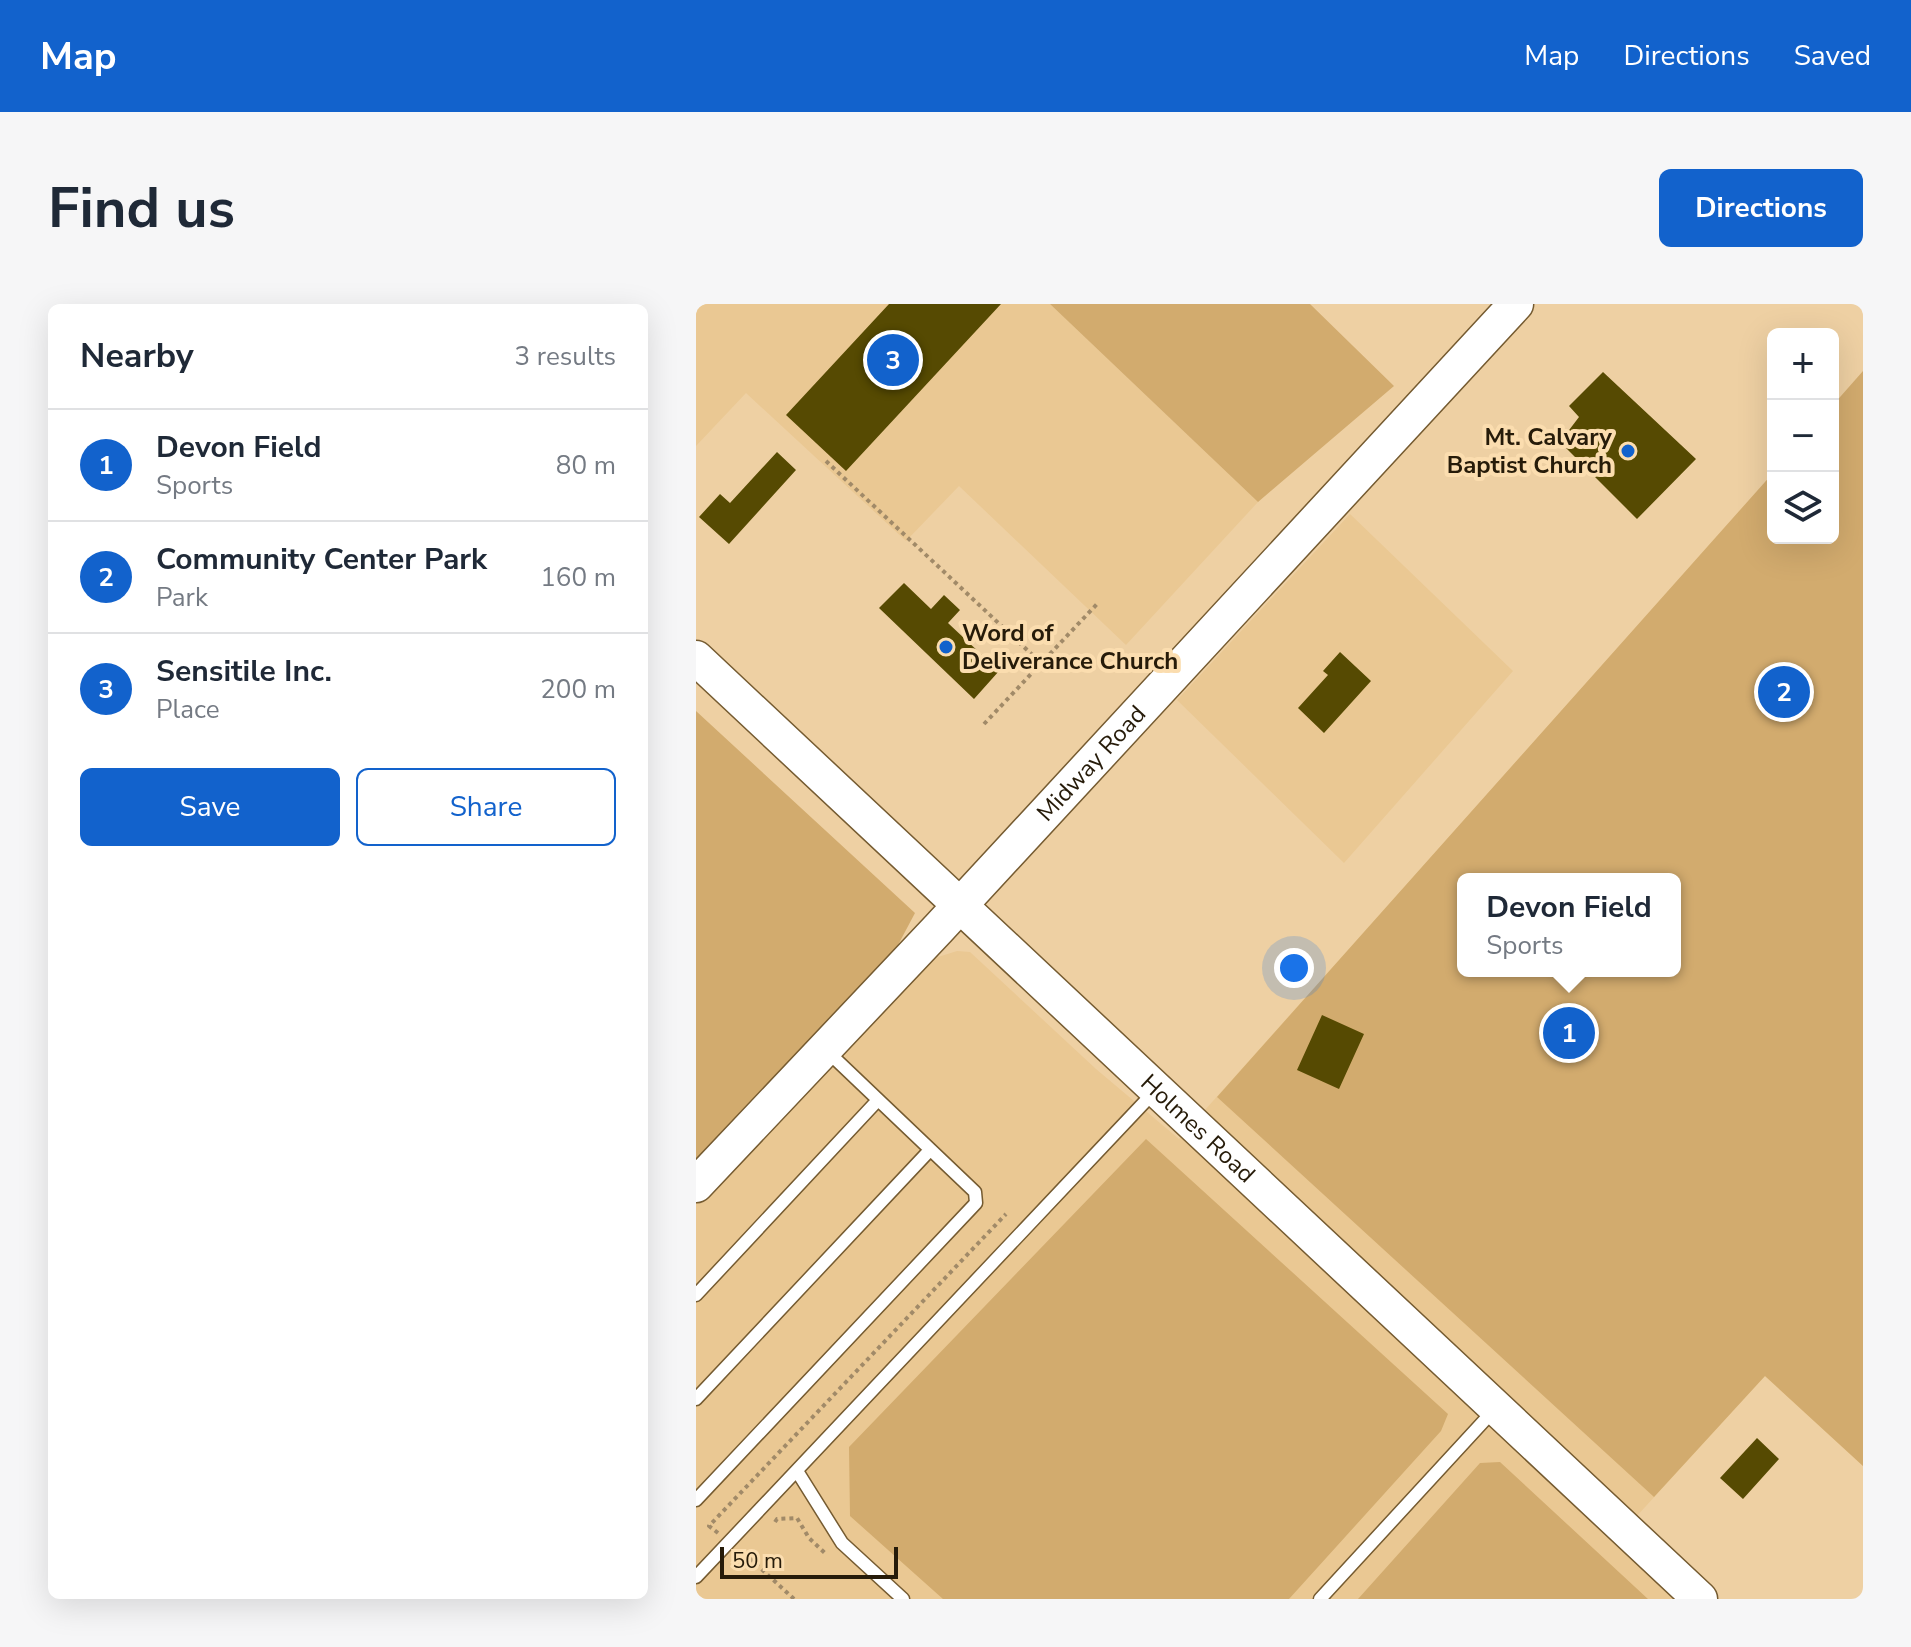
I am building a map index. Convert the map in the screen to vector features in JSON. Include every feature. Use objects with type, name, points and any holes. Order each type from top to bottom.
[{"type":"main road","name":"Midway Road","points":[[696,1185],[961,904],[1516,304]]},
{"type":"main road","name":"Holmes Road","points":[[696,658],[1700,1599]]},
{"type":"lane","points":[[696,1500],[976,1203],[975,1192],[825,1048]]},
{"type":"lane","points":[[696,1577],[1157,1089]]},
{"type":"lane","points":[[696,1295],[878,1100]]},
{"type":"lane","points":[[696,1399],[930,1150]]},
{"type":"lane","points":[[1320,1599],[1496,1408]]},
{"type":"lane","points":[[797,1471],[842,1543],[903,1599]]},
{"type":"path","points":[[826,461],[1041,663]]},
{"type":"path","points":[[984,724],[1097,604]]},
{"type":"path","points":[[766,1531],[777,1519],[797,1518],[809,1538],[831,1559]]},
{"type":"path","points":[[702,1520],[709,1526]]},
{"type":"shaded area","points":[[696,304],[1050,304],[1258,502],[1126,645],[959,486],[906,541],[746,393],[696,446]]},
{"type":"shaded area","points":[[1050,304],[1310,304],[1394,386],[1258,502]]},
{"type":"shaded area","points":[[1863,371],[1863,1466],[1765,1376],[1654,1497],[1217,1097],[1767,480],[1767,544],[1839,544],[1839,398]]},
{"type":"shaded area","points":[[1350,514],[1513,671],[1344,863],[1177,700]]},
{"type":"shaded area","points":[[1651,611],[1863,1466],[1765,1376],[1614,1541],[1675,1599],[696,1599],[696,1202],[899,986],[938,957],[957,951],[970,952],[1096,1069],[1179,1139]]},
{"type":"shaded area","points":[[696,711],[915,913],[889,962],[696,1167]]},
{"type":"shaded area","points":[[1146,1139],[1448,1414],[1441,1431],[1289,1599],[943,1599],[850,1516],[849,1447]]},
{"type":"shaded area","points":[[1500,1462],[1648,1599],[1358,1599],[1480,1463]]},
{"type":"building","points":[[889,304],[1001,304],[846,471],[786,415]]},
{"type":"building","name":"Mt. Calvary Baptist Church","points":[[1603,372],[1696,459],[1637,519],[1560,442],[1579,417],[1569,406]]},
{"type":"building","points":[[777,452],[796,470],[729,544],[699,517],[720,494],[730,503]]},
{"type":"building","name":"Word of Deliverance Church","points":[[904,583],[931,609],[944,595],[960,610],[948,623],[999,671],[974,699],[879,608]]},
{"type":"building","points":[[1340,652],[1371,681],[1324,733],[1298,708],[1328,675],[1323,671]]},
{"type":"building","points":[[1322,1015],[1364,1034],[1339,1089],[1297,1070]]},
{"type":"building","points":[[1757,1438],[1779,1459],[1743,1499],[1720,1478]]},
{"type":"place","name":"Sensitile Inc.","points":[[893,360]]},
{"type":"place","name":"Mt. Calvary Baptist Church","points":[[1628,451]]},
{"type":"place","name":"Word of Deliverance Church","points":[[946,647]]},
{"type":"place","name":"Community Center Park","points":[[1784,692]]},
{"type":"place","name":"Devon Field","points":[[1569,1033]]}]
